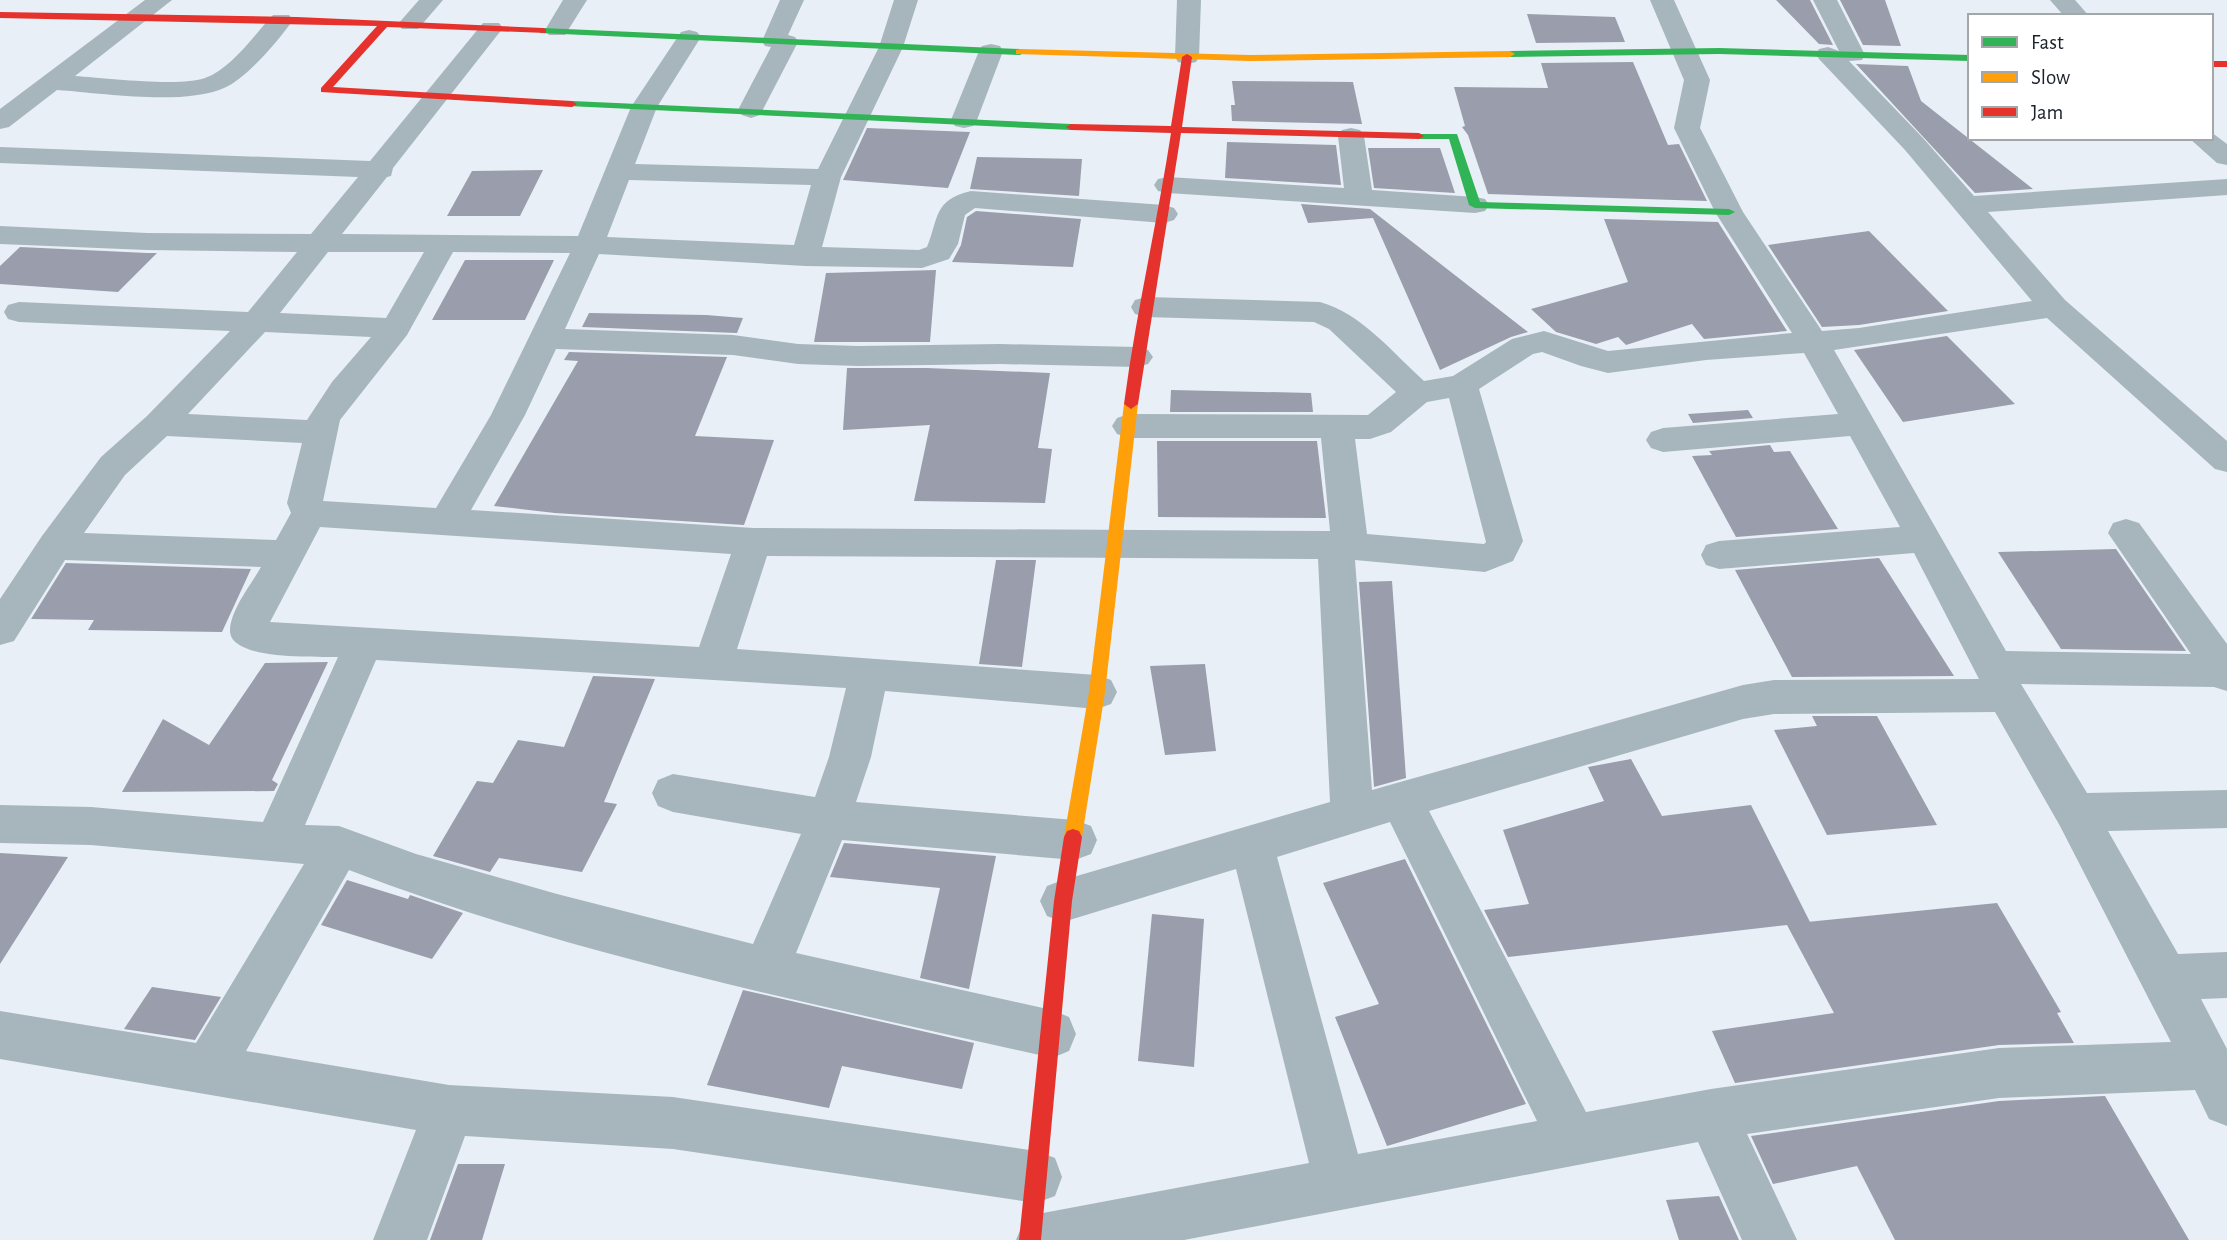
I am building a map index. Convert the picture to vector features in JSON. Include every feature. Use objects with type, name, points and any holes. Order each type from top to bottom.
[{"type":"street","points":[[410,24],[431,0]]},
{"type":"street","points":[[557,30],[575,0]]},
{"type":"street","points":[[751,110],[780,42],[792,0]]},
{"type":"street","points":[[805,257],[827,177],[891,47],[906,0]]},
{"type":"street","points":[[1030,1240],[1063,901],[1097,692],[1137,357],[1164,214],[1174,130],[1187,57],[1189,0]]},
{"type":"street","points":[[1043,1240],[1711,1114],[1999,1073],[2217,1083],[2165,978],[2075,811],[2000,681],[1925,538],[1814,342],[1730,212],[1687,128],[1697,80],[1662,0]]},
{"type":"street","points":[[1825,0],[1841,55],[2054,307],[2227,460]]},
{"type":"street","points":[[2062,0],[2075,14]]},
{"type":"street","points":[[0,15],[151,8],[281,20],[1187,57],[1306,58],[1686,51],[1968,58]]},
{"type":"street","points":[[0,121],[151,8]]},
{"type":"street","points":[[54,82],[165,88],[208,86],[222,78],[281,20]]},
{"type":"street","points":[[386,23],[325,90],[438,98],[1174,130],[1351,136],[1453,136],[1475,205]]},
{"type":"street","points":[[0,630],[55,546],[113,466],[159,424],[256,323],[381,170],[491,28]]},
{"type":"street","points":[[447,521],[508,415],[589,245],[644,107],[689,37]]},
{"type":"street","points":[[964,120],[991,51]]},
{"type":"street","points":[[1351,136],[1359,197]]},
{"type":"street","points":[[2205,140],[2227,157]]},
{"type":"street","points":[[0,155],[381,170]]},
{"type":"street","points":[[619,172],[827,177]]},
{"type":"street","points":[[1168,185],[1475,205],[1730,212]]},
{"type":"street","points":[[1967,205],[2227,187]]},
{"type":"street","points":[[0,235],[179,243],[589,245],[805,257],[922,259],[934,256],[942,248],[950,212],[958,204],[971,199],[1164,214]]},
{"type":"street","points":[[309,513],[305,503],[324,419],[332,405],[396,328],[443,244]]},
{"type":"street","points":[[1146,307],[1320,312],[1340,322],[1417,393]]},
{"type":"street","points":[[1129,426],[1360,428],[1379,424],[1417,393],[1462,385],[1523,346],[1544,341],[1592,359],[1608,362],[1706,350],[1814,342],[1952,325],[2054,307]]},
{"type":"street","points":[[19,312],[396,328]]},
{"type":"street","points":[[543,338],[733,345],[798,354],[846,356],[1013,354],[1137,357]]},
{"type":"street","points":[[309,513],[753,542],[1114,542],[1343,546],[1474,559],[1496,555],[1503,549],[1505,541],[1462,385]]},
{"type":"street","points":[[159,424],[321,432]]},
{"type":"street","points":[[1663,440],[1860,424]]},
{"type":"street","points":[[1337,428],[1352,816]]},
{"type":"street","points":[[309,513],[252,618],[249,633],[262,639],[713,663],[1097,692]]},
{"type":"street","points":[[2126,533],[2226,672]]},
{"type":"street","points":[[1719,555],[1925,538]]},
{"type":"street","points":[[713,663],[753,542]]},
{"type":"street","points":[[55,546],[286,554]]},
{"type":"street","points":[[275,843],[363,645]]},
{"type":"street","points":[[1063,901],[1742,702],[1774,697],[2000,681],[2226,672]]},
{"type":"street","points":[[766,969],[829,820],[850,757],[869,673]]},
{"type":"street","points":[[673,793],[829,820],[1074,840]]},
{"type":"street","points":[[1401,800],[1573,1140]]},
{"type":"street","points":[[2075,811],[2227,809]]},
{"type":"street","points":[[0,824],[91,826],[275,843],[339,846],[416,875],[557,916],[766,969],[1052,1034]]},
{"type":"street","points":[[208,1069],[339,846]]},
{"type":"street","points":[[1252,846],[1340,1183]]},
{"type":"street","points":[[2165,978],[2227,975]]},
{"type":"street","points":[[0,1035],[449,1110],[673,1123],[843,1146],[1036,1177]]},
{"type":"street","points":[[400,1240],[449,1110]]},
{"type":"street","points":[[1711,1114],[1770,1240]]},
{"type":"building","points":[[1776,0],[1810,0],[1833,45],[1819,44]]},
{"type":"building","points":[[1840,0],[1885,0],[1901,46],[1863,45]]},
{"type":"building","points":[[1527,14],[1615,17],[1625,42],[1536,43]]},
{"type":"building","points":[[1633,62],[1668,145],[1679,144],[1707,201],[1488,194],[1468,135],[1462,127],[1465,126],[1454,87],[1548,88],[1541,63]]},
{"type":"building","points":[[1856,64],[1908,66],[1921,101],[2033,189],[1975,193]]},
{"type":"building","points":[[1232,81],[1353,82],[1362,124],[1232,121],[1231,105],[1235,105]]},
{"type":"building","points":[[867,128],[970,132],[948,188],[843,180]]},
{"type":"building","points":[[1227,142],[1336,145],[1341,185],[1225,178]]},
{"type":"building","points":[[1368,148],[1440,148],[1455,193],[1374,188]]},
{"type":"building","points":[[977,157],[1082,159],[1079,196],[970,189]]},
{"type":"building","points":[[543,170],[520,216],[447,216],[472,171]]},
{"type":"building","points":[[1301,204],[1370,209],[1528,332],[1511,337],[1440,370],[1373,218],[1308,223]]},
{"type":"building","points":[[976,211],[1081,219],[1073,267],[952,262],[961,245],[967,217]]},
{"type":"building","points":[[1604,219],[1718,222],[1787,331],[1704,339],[1692,324],[1626,345],[1618,337],[1596,344],[1556,332],[1531,309],[1628,282]]},
{"type":"building","points":[[1869,231],[1948,311],[1859,325],[1822,327],[1768,245]]},
{"type":"building","points":[[20,247],[157,253],[118,292],[0,284],[0,266]]},
{"type":"building","points":[[465,260],[554,260],[525,320],[432,320]]},
{"type":"building","points":[[936,270],[930,342],[814,342],[826,273]]},
{"type":"building","points":[[589,313],[743,318],[737,333],[582,327]]},
{"type":"building","points":[[1947,336],[2015,404],[1903,422],[1854,350]]},
{"type":"building","points":[[569,352],[727,357],[695,436],[774,440],[744,525],[555,513],[494,506],[578,361],[564,360]]},
{"type":"building","points":[[847,368],[1050,373],[1038,448],[1052,449],[1045,503],[914,501],[930,425],[843,430]]},
{"type":"building","points":[[1171,390],[1311,393],[1313,412],[1170,412]]},
{"type":"building","points":[[1748,410],[1753,418],[1693,423],[1688,414]]},
{"type":"building","points":[[1157,441],[1317,441],[1326,518],[1158,517]]},
{"type":"building","points":[[1770,445],[1774,452],[1790,451],[1838,529],[1736,537],[1692,456],[1712,455],[1709,451]]},
{"type":"building","points":[[2116,549],[2186,651],[2061,649],[1998,552]]},
{"type":"building","points":[[1879,558],[1954,676],[1792,677],[1735,570]]},
{"type":"building","points":[[996,560],[1036,560],[1022,667],[979,664]]},
{"type":"building","points":[[66,563],[251,569],[222,632],[88,630],[94,620],[31,619]]},
{"type":"building","points":[[1392,581],[1406,778],[1374,787],[1359,582]]},
{"type":"building","points":[[328,662],[272,780],[278,784],[274,791],[122,792],[163,719],[209,745],[265,663]]},
{"type":"building","points":[[1205,664],[1216,751],[1165,755],[1150,666]]},
{"type":"building","points":[[593,676],[655,679],[604,802],[617,804],[582,872],[499,858],[490,872],[433,856],[477,781],[493,783],[518,740],[564,747]]},
{"type":"building","points":[[1812,716],[1877,716],[1937,825],[1827,835],[1774,730],[1817,726]]},
{"type":"building","points":[[1631,759],[1662,816],[1751,805],[1810,922],[1997,903],[2061,1012],[2057,1013],[2074,1043],[1999,1045],[1735,1083],[1712,1031],[1834,1013],[1787,925],[1508,957],[1484,910],[1529,904],[1503,830],[1604,801],[1588,767]]},
{"type":"building","points":[[844,843],[996,856],[969,989],[920,978],[940,888],[830,877]]},
{"type":"building","points":[[0,853],[68,857],[0,964]]},
{"type":"building","points":[[1405,859],[1526,1104],[1387,1146],[1335,1017],[1379,1004],[1323,883]]},
{"type":"building","points":[[347,880],[408,899],[410,895],[463,913],[432,959],[321,925]]},
{"type":"building","points":[[1152,914],[1204,919],[1194,1067],[1138,1061]]},
{"type":"building","points":[[152,987],[221,997],[195,1040],[124,1029]]},
{"type":"building","points":[[743,990],[974,1043],[962,1089],[842,1066],[829,1108],[707,1085]]},
{"type":"building","points":[[2105,1096],[2189,1240],[1895,1240],[1857,1166],[1773,1184],[1751,1136],[1999,1101]]},
{"type":"building","points":[[458,1164],[505,1164],[482,1240],[430,1240]]},
{"type":"building","points":[[1719,1196],[1739,1240],[1679,1240],[1666,1200]]},
{"type":"traffic: fast","points":[[543,31],[1020,52]]},
{"type":"traffic: fast","points":[[1510,54],[1719,51],[1968,58]]},
{"type":"traffic: fast","points":[[572,104],[1071,127]]},
{"type":"traffic: fast","points":[[1419,136],[1453,136],[1475,205],[1729,212]]},
{"type":"traffic: slow","points":[[1020,52],[1250,58],[1510,54]]},
{"type":"traffic: slow","points":[[1073,837],[1097,692],[1131,404]]},
{"type":"traffic: jam","points":[[0,15],[297,20],[543,31]]},
{"type":"traffic: jam","points":[[385,23],[325,90],[572,104]]},
{"type":"traffic: jam","points":[[1131,404],[1137,357],[1164,214],[1187,57]]},
{"type":"traffic: jam","points":[[2213,64],[2227,64]]},
{"type":"traffic: jam","points":[[1071,127],[1419,136]]},
{"type":"traffic: jam","points":[[1030,1240],[1063,901],[1073,837]]}]
